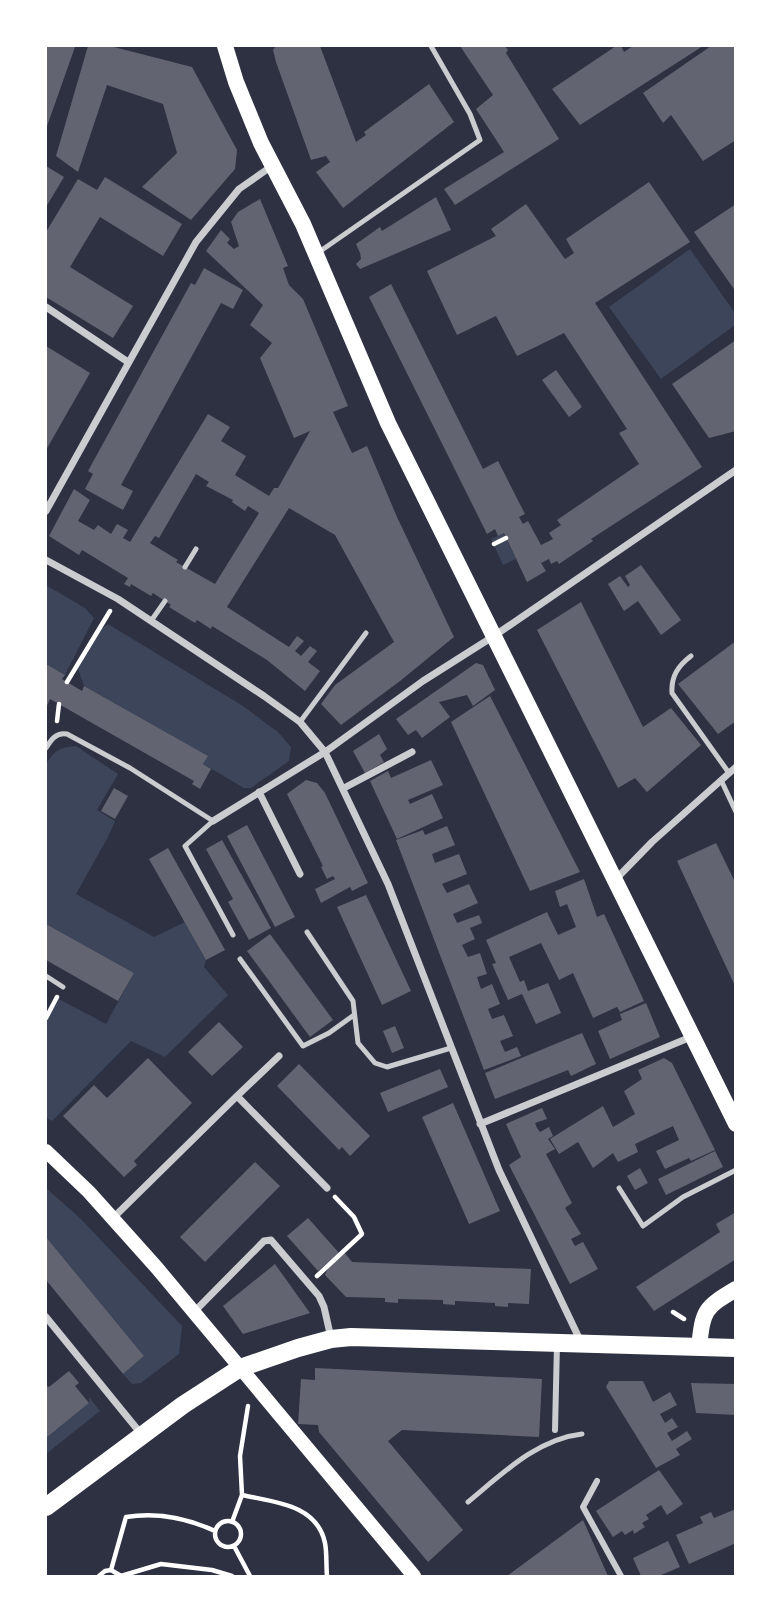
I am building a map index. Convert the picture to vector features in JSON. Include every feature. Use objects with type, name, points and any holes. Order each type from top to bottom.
[{"type":"highway","points":[[46,1507],[190,1400],[240,1368],[331,1339],[351,1337],[557,1341],[736,1349]]},
{"type":"main road","points":[[225,46],[236,82],[272,166],[317,254],[388,423],[736,1124]]},
{"type":"main road","points":[[46,1151],[89,1192],[194,1312],[414,1577]]},
{"type":"main road","points":[[699,1347],[701,1325],[708,1308],[736,1289]]},
{"type":"street","points":[[46,511],[196,242],[239,188],[272,166]]},
{"type":"street","points":[[46,307],[128,362]]},
{"type":"street","points":[[213,821],[325,751],[422,681],[494,636],[736,470]]},
{"type":"street","points":[[46,560],[118,599],[300,722],[325,751],[388,884],[480,1124],[510,1194],[581,1343]]},
{"type":"street","points":[[344,788],[412,752]]},
{"type":"street","points":[[615,880],[652,842],[732,770]]},
{"type":"street","points":[[259,792],[300,874]]},
{"type":"street","points":[[480,1124],[692,1037]]},
{"type":"street","points":[[112,1218],[279,1055]]},
{"type":"street","points":[[237,1097],[327,1188]]},
{"type":"street","points":[[194,1312],[264,1241],[271,1240],[309,1283],[324,1307],[331,1339]]},
{"type":"street","points":[[46,1317],[142,1435]]},
{"type":"street","points":[[555,1430],[557,1341]]},
{"type":"street","points":[[597,1481],[583,1507],[621,1577]]},
{"type":"lane","points":[[317,254],[480,140],[470,114],[431,46]]},
{"type":"lane","points":[[185,567],[196,549]]},
{"type":"lane","points":[[151,621],[165,601]]},
{"type":"lane","points":[[300,722],[366,633]]},
{"type":"lane","points":[[691,656],[680,664],[674,674],[672,693],[732,770]]},
{"type":"lane","points":[[46,748],[56,736],[67,734],[130,768],[213,821],[185,845],[233,935]]},
{"type":"lane","points":[[721,780],[736,812]]},
{"type":"lane","points":[[307,932],[353,1001],[358,1043],[375,1063],[387,1067],[451,1048]]},
{"type":"lane","points":[[240,959],[303,1045],[329,1033],[354,1015]]},
{"type":"lane","points":[[46,976],[63,987]]},
{"type":"lane","points":[[619,1188],[643,1226],[683,1197],[736,1170]]},
{"type":"lane","points":[[468,1502],[519,1459],[562,1436],[582,1434]]},
{"type":"path","points":[[494,544],[506,538]]},
{"type":"path","points":[[67,682],[118,599]]},
{"type":"path","points":[[46,1017],[63,987]]},
{"type":"path","points":[[309,1283],[362,1234],[354,1217],[327,1188]]},
{"type":"path","points":[[673,1312],[684,1319]]},
{"type":"path","points":[[232,1522],[242,1495],[240,1456],[249,1402]]},
{"type":"path","points":[[242,1495],[288,1506],[308,1516],[321,1532],[325,1543],[327,1577]]},
{"type":"path","points":[[111,1570],[127,1517],[146,1514],[181,1519],[215,1531]]},
{"type":"path","points":[[232,1522],[238,1525],[241,1531],[239,1541],[234,1546],[227,1547],[220,1544],[215,1531],[220,1523],[232,1522]]},
{"type":"path","points":[[234,1546],[250,1577]]},
{"type":"path","points":[[99,1577],[105,1571],[111,1570],[121,1576],[161,1564],[212,1570],[232,1577]]},
{"type":"shaded area","points":[[690,249],[735,313],[735,325],[661,379],[609,307]]},
{"type":"shaded area","points":[[504,533],[516,559],[503,565],[491,539]]},
{"type":"shaded area","points":[[46,585],[85,608],[94,618],[65,675],[46,664]]},
{"type":"shaded area","points":[[108,624],[243,706],[278,732],[291,747],[289,761],[251,788],[244,788],[203,764],[207,756],[84,686],[78,669],[100,629]]},
{"type":"shaded area","points":[[76,746],[118,774],[97,810],[115,821],[76,894],[154,937],[185,922],[206,960],[204,967],[228,995],[165,1057],[131,1041],[52,1121],[46,1117],[46,1022],[59,999],[106,1024],[134,973],[46,924],[46,765],[58,751]]},
{"type":"shaded area","points":[[46,1188],[81,1219],[182,1326],[179,1354],[141,1383],[132,1384],[123,1374],[144,1356],[46,1237]]},
{"type":"shaded area","points":[[89,1397],[100,1411],[46,1454],[46,1438],[89,1403]]},
{"type":"building","points":[[46,46],[75,47],[46,129]]},
{"type":"building","points":[[88,46],[110,46],[192,67],[237,150],[235,169],[191,220],[142,187],[177,153],[163,104],[107,85],[78,172],[56,156]]},
{"type":"building","points":[[276,46],[320,46],[356,142],[366,135],[364,132],[429,84],[454,122],[343,208],[316,172],[330,162],[326,156],[311,160],[276,62],[273,50]]},
{"type":"building","points":[[460,46],[505,46],[508,50],[506,53],[559,139],[455,205],[444,189],[504,152],[476,109],[493,95]]},
{"type":"building","points":[[616,46],[621,46],[624,52],[633,46],[703,46],[580,125],[552,89]]},
{"type":"building","points":[[711,46],[736,46],[736,140],[703,161],[671,115],[663,123],[643,93]]},
{"type":"building","points":[[46,166],[64,177],[46,207]]},
{"type":"building","points":[[105,177],[182,224],[163,256],[100,217],[70,267],[133,306],[113,338],[46,297],[46,232],[78,179],[97,190]]},
{"type":"building","points":[[649,182],[690,242],[595,303],[702,467],[591,539],[593,541],[559,564],[557,561],[551,564],[549,559],[541,563],[546,571],[527,582],[504,533],[498,536],[495,529],[487,534],[369,297],[391,284],[483,469],[498,461],[525,514],[519,517],[523,524],[528,521],[541,545],[553,539],[549,533],[561,525],[557,520],[639,464],[619,433],[627,429],[564,333],[517,356],[496,316],[457,335],[427,271],[496,236],[491,229],[526,204],[565,259],[574,253],[566,239]]},
{"type":"building","points":[[436,197],[451,230],[360,269],[356,264],[361,259],[356,244],[380,227],[382,231]]},
{"type":"building","points":[[260,199],[288,266],[283,268],[289,285],[303,299],[348,406],[333,412],[352,453],[367,446],[397,517],[454,637],[341,725],[321,704],[335,685],[394,642],[335,535],[289,508],[227,607],[289,647],[297,636],[304,641],[295,651],[301,656],[310,646],[317,651],[308,662],[320,671],[305,691],[267,660],[212,626],[211,629],[197,620],[195,623],[153,593],[151,596],[131,584],[130,587],[124,584],[128,578],[82,550],[79,555],[49,536],[74,489],[90,500],[78,521],[94,530],[98,525],[111,534],[117,524],[128,530],[123,538],[130,542],[208,414],[230,427],[221,441],[246,456],[235,475],[269,496],[274,488],[278,488],[310,431],[294,438],[260,358],[272,343],[250,325],[263,305],[206,251],[221,230],[230,239],[227,243],[234,249],[239,246],[231,222],[238,212]],"holes":[[[196,474],[209,482],[206,486],[233,500],[232,502],[245,511],[248,506],[259,513],[215,584],[176,562],[178,560],[150,543],[155,536],[159,538]]]},
{"type":"building","points":[[736,204],[736,292],[694,232]]},
{"type":"building","points":[[204,268],[243,290],[233,309],[221,303],[121,485],[133,491],[123,510],[85,489],[93,474],[88,471],[191,283],[195,285]]},
{"type":"building","points":[[736,340],[736,431],[709,438],[672,384]]},
{"type":"building","points":[[46,346],[90,373],[46,450]]},
{"type":"building","points":[[556,370],[582,407],[569,417],[542,380]]},
{"type":"building","points":[[641,565],[681,620],[661,635],[638,601],[624,611],[608,584],[620,576],[628,587],[630,585],[625,576]]},
{"type":"building","points":[[581,602],[643,727],[671,708],[701,745],[647,792],[635,778],[618,788],[537,630]]},
{"type":"building","points":[[736,641],[736,721],[718,734],[678,684]]},
{"type":"building","points":[[476,663],[483,665],[495,690],[473,706],[467,695],[439,702],[450,717],[422,738],[416,730],[408,735],[396,719]]},
{"type":"building","points":[[46,664],[65,675],[62,679],[82,691],[84,686],[208,756],[203,764],[211,769],[200,789],[192,784],[194,781],[50,699],[46,708]]},
{"type":"building","points":[[490,696],[580,872],[530,891],[451,722]]},
{"type":"building","points":[[379,734],[387,749],[380,755],[384,762],[365,773],[353,751]]},
{"type":"building","points":[[431,760],[443,785],[408,800],[410,804],[432,794],[443,818],[397,839],[370,781],[388,771],[391,778]]},
{"type":"building","points":[[306,780],[317,783],[325,793],[368,883],[352,891],[350,887],[321,903],[315,889],[335,879],[333,876],[327,879],[287,794]]},
{"type":"building","points":[[114,788],[128,796],[115,819],[101,811]]},
{"type":"building","points":[[247,825],[295,917],[275,927],[227,836]]},
{"type":"building","points":[[447,826],[455,845],[432,854],[435,863],[459,854],[467,874],[442,884],[447,893],[469,884],[478,903],[453,914],[457,923],[479,915],[482,923],[470,928],[475,939],[462,945],[468,957],[480,953],[487,974],[477,977],[481,989],[492,984],[500,1004],[488,1009],[492,1019],[504,1015],[513,1036],[500,1041],[505,1052],[517,1047],[521,1056],[484,1070],[396,840],[423,830],[425,835]]},
{"type":"building","points":[[222,840],[271,928],[249,940],[228,902],[233,899],[206,849]]},
{"type":"building","points":[[716,843],[736,884],[736,988],[677,861]]},
{"type":"building","points":[[168,848],[225,950],[206,960],[149,859]]},
{"type":"building","points":[[584,879],[597,917],[604,914],[644,1001],[620,1012],[617,1007],[593,1018],[573,973],[559,980],[541,943],[509,957],[520,982],[524,980],[528,991],[548,983],[561,1013],[536,1024],[522,994],[508,1000],[492,964],[496,963],[486,940],[547,912],[558,935],[576,927],[567,904],[560,907],[555,891]]},
{"type":"building","points":[[366,895],[411,991],[382,1005],[337,907]]},
{"type":"building","points":[[46,924],[134,973],[118,1001],[46,960]]},
{"type":"building","points":[[270,934],[333,1020],[310,1037],[247,951]]},
{"type":"building","points":[[646,1003],[660,1037],[610,1059],[598,1031],[622,1020],[620,1014]]},
{"type":"building","points":[[219,1022],[243,1047],[212,1076],[188,1052]]},
{"type":"building","points":[[395,1026],[404,1048],[392,1053],[383,1031]]},
{"type":"building","points":[[582,1033],[596,1064],[571,1076],[568,1070],[495,1099],[485,1073]]},
{"type":"building","points":[[148,1058],[192,1103],[134,1161],[137,1165],[124,1177],[63,1116],[94,1085],[107,1098]]},
{"type":"building","points":[[664,1058],[672,1063],[715,1150],[665,1169],[656,1151],[679,1140],[673,1126],[635,1144],[638,1152],[618,1162],[613,1153],[593,1168],[578,1142],[559,1154],[550,1139],[603,1106],[613,1127],[635,1114],[624,1091],[642,1079],[638,1070]]},
{"type":"building","points":[[299,1064],[370,1136],[350,1156],[342,1147],[339,1150],[277,1086]]},
{"type":"building","points":[[440,1069],[448,1087],[388,1112],[380,1093]]},
{"type":"building","points":[[453,1103],[500,1211],[469,1224],[422,1117]]},
{"type":"building","points":[[542,1108],[547,1119],[535,1123],[540,1132],[549,1127],[553,1136],[548,1139],[555,1149],[546,1154],[572,1203],[565,1208],[581,1234],[571,1239],[575,1246],[583,1242],[598,1269],[570,1284],[509,1165],[521,1157],[506,1124]]},
{"type":"building","points":[[715,1151],[723,1167],[666,1195],[658,1179]]},
{"type":"building","points":[[255,1162],[280,1186],[205,1262],[180,1237]]},
{"type":"building","points":[[640,1168],[648,1183],[635,1190],[627,1176]]},
{"type":"building","points":[[736,1212],[736,1259],[654,1311],[636,1287],[720,1232],[716,1224]]},
{"type":"building","points":[[308,1218],[339,1253],[318,1271],[287,1236]]},
{"type":"building","points":[[46,1237],[144,1356],[123,1374],[46,1280]]},
{"type":"building","points":[[344,1252],[352,1262],[531,1269],[529,1304],[508,1303],[508,1307],[495,1306],[495,1303],[455,1301],[455,1305],[443,1304],[443,1300],[398,1299],[398,1303],[385,1302],[385,1298],[346,1297],[325,1275],[328,1268]]},
{"type":"building","points":[[275,1264],[310,1313],[243,1334],[223,1306]]},
{"type":"building","points":[[315,1368],[542,1379],[539,1437],[402,1430],[388,1441],[463,1530],[428,1562],[319,1432],[318,1425],[298,1424],[301,1379],[315,1380]]},
{"type":"building","points":[[69,1371],[79,1383],[75,1386],[89,1403],[46,1438],[46,1386],[49,1387]]},
{"type":"building","points":[[609,1381],[643,1381],[653,1402],[670,1392],[677,1405],[660,1414],[665,1423],[672,1418],[678,1427],[667,1433],[672,1441],[687,1431],[692,1439],[676,1449],[680,1455],[656,1468],[606,1387]]},
{"type":"building","points":[[691,1383],[736,1384],[736,1415],[696,1413]]},
{"type":"building","points":[[659,1470],[683,1504],[667,1515],[661,1505],[646,1515],[649,1519],[642,1523],[645,1527],[634,1534],[633,1530],[625,1535],[622,1531],[613,1537],[596,1511]]},
{"type":"building","points":[[736,1509],[736,1543],[689,1564],[676,1535],[703,1523],[700,1517],[711,1512],[714,1518]]},
{"type":"building","points":[[583,1520],[608,1576],[507,1576]]},
{"type":"building","points":[[668,1541],[680,1567],[659,1576],[641,1576],[633,1558]]}]
